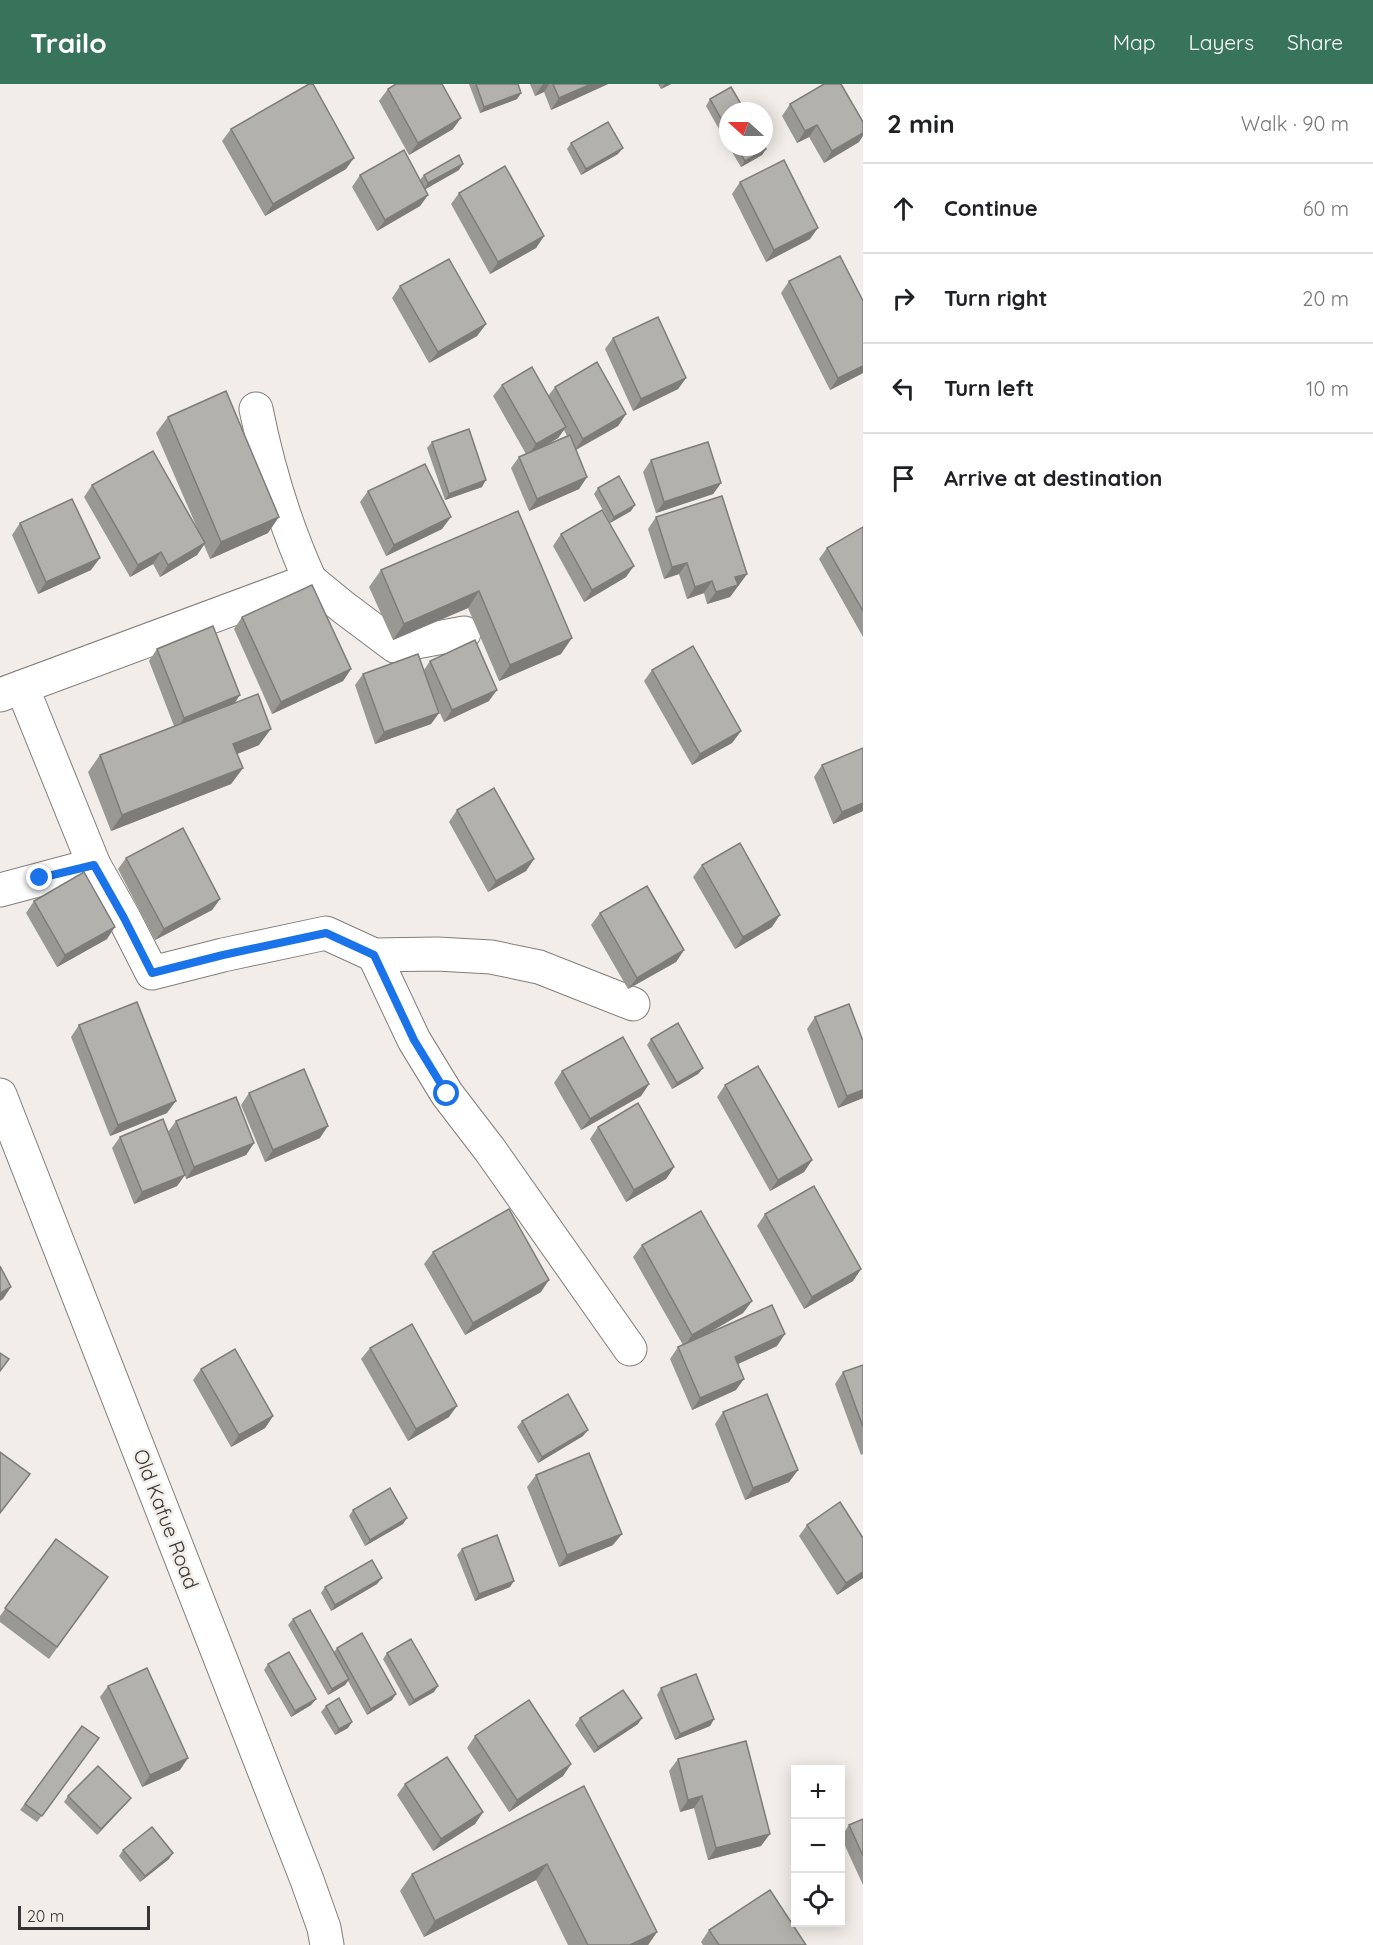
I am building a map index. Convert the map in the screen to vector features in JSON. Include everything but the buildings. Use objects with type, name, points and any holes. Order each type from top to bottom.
[{"type":"street","points":[[256,409],[265,456],[276,493],[294,545],[310,580],[395,646],[464,633]]},
{"type":"street","points":[[310,580],[11,691],[94,865],[152,973],[326,933],[374,955],[437,954],[491,957],[539,967],[633,1004]]},
{"type":"street","points":[[0,890],[94,865]]},
{"type":"street","points":[[374,955],[414,1040],[447,1094],[490,1150],[630,1349]]},
{"type":"street","name":"Old Kafue Road","points":[[0,1095],[307,1880],[324,1928],[327,1945]]},
{"type":"route","points":[[40,878],[94,865],[152,973],[326,933],[374,955],[414,1040],[447,1094]]}]
